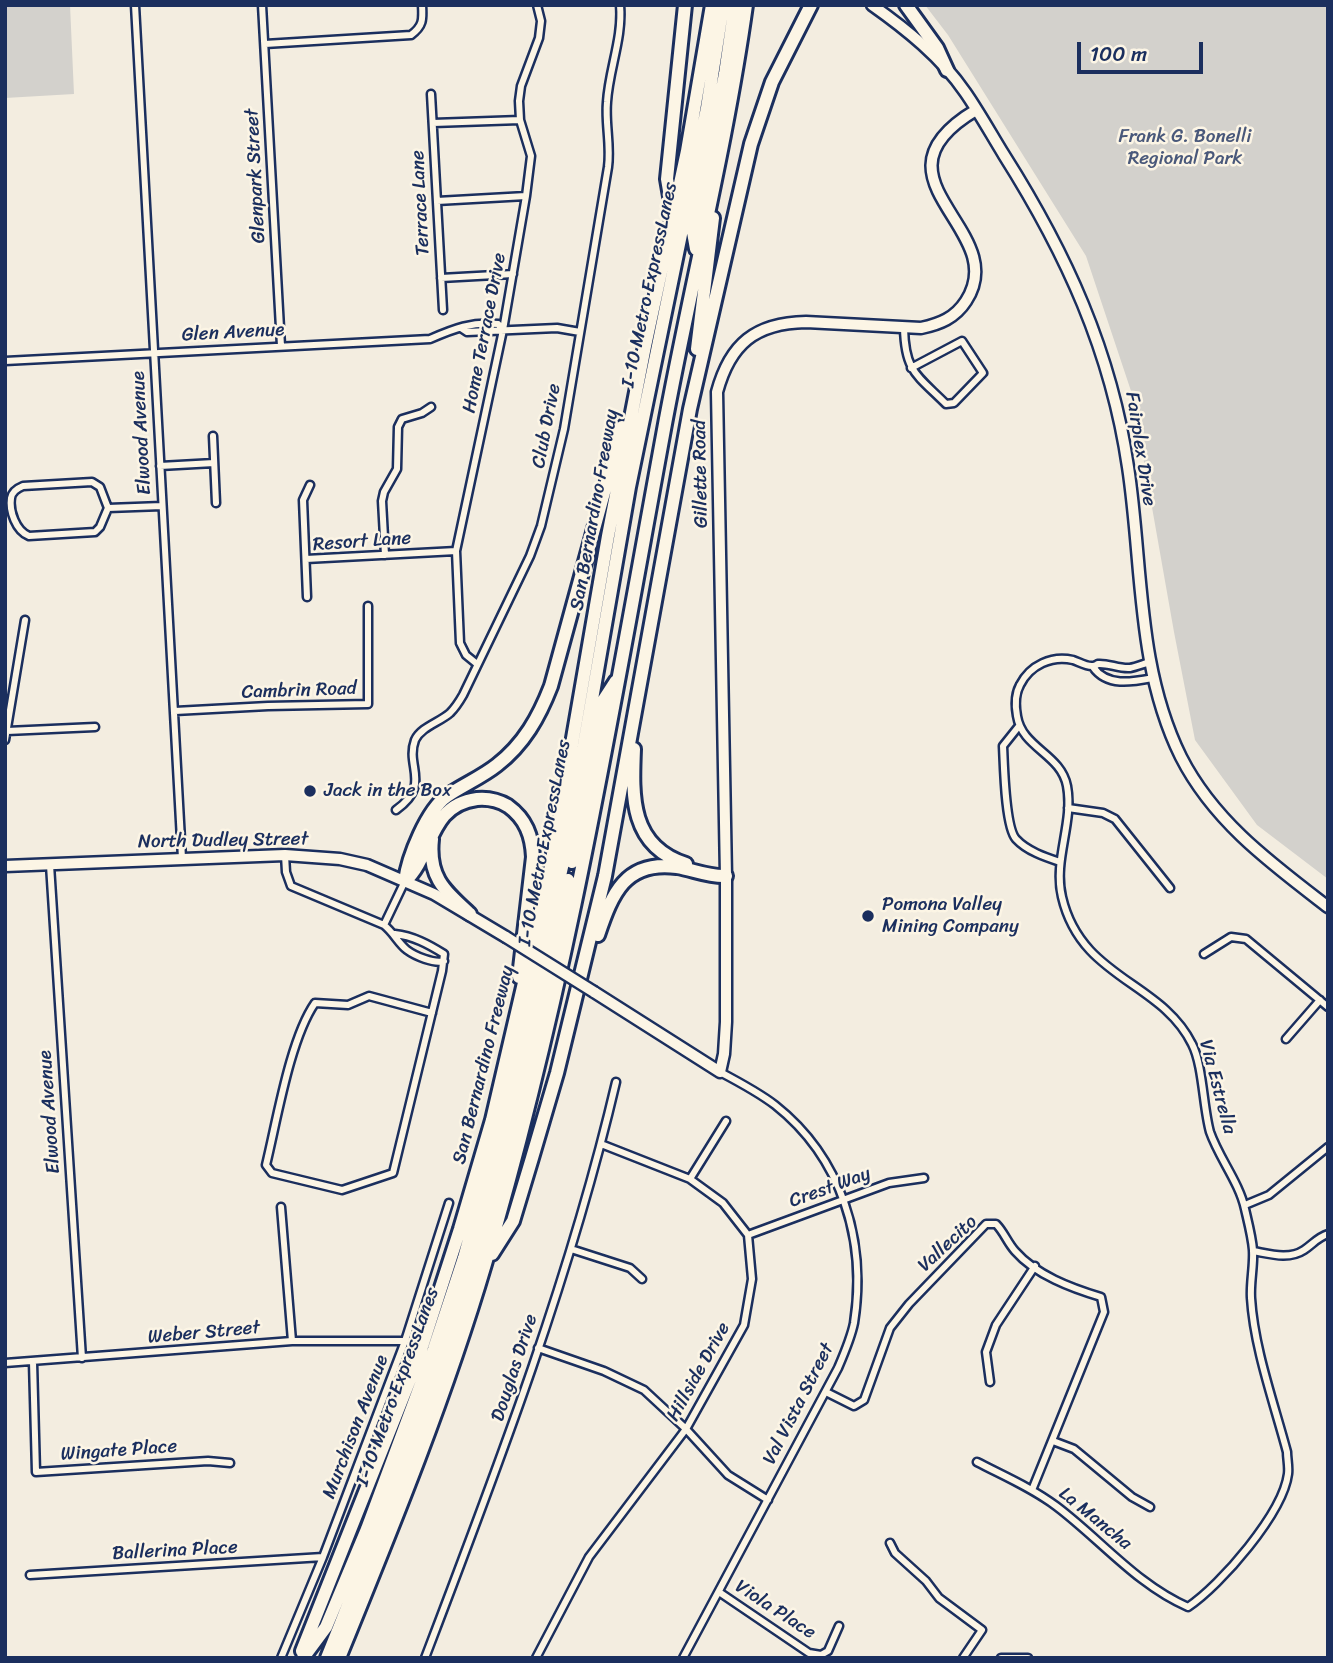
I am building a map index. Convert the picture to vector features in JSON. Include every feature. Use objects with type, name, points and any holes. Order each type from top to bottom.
[{"type":"highway","points":[[674,215],[667,179],[685,5]]},
{"type":"highway","name":"San Bernardino Freeway","points":[[301,1658],[418,1359],[492,1121],[550,870],[608,536],[697,100],[712,5]]},
{"type":"highway","name":"I-10 Metro ExpressLanes","points":[[301,1658],[326,1627],[367,1529],[434,1349],[464,1258],[515,1073],[565,854],[629,487],[707,108],[723,5]]},
{"type":"highway","name":"I-10 Metro ExpressLanes","points":[[698,256],[693,232],[725,74],[735,5]]},
{"type":"highway","points":[[339,1658],[442,1399],[484,1267],[545,1041],[620,675],[679,348],[724,134],[746,5]]},
{"type":"highway","points":[[484,1267],[513,1221],[553,1086],[605,876],[690,409],[757,122],[772,82],[811,5]]},
{"type":"highway","points":[[906,5],[937,48],[947,71]]},
{"type":"highway","points":[[690,409],[724,134]]},
{"type":"highway","points":[[405,881],[406,868],[429,817],[438,805],[446,797],[498,765],[512,752],[542,708],[551,686],[645,346]]},
{"type":"highway","name":"I-10 Metro ExpressLanes","points":[[327,1658],[415,1437],[487,1217],[544,992],[603,701],[620,675]]},
{"type":"highway","points":[[637,694],[632,792],[639,823],[654,845],[675,860],[718,871],[726,876]]},
{"type":"highway","points":[[405,881],[414,873],[434,828],[458,804],[483,798],[497,801],[509,807],[528,828],[533,858],[513,1029]]},
{"type":"highway","points":[[434,828],[431,850],[438,881],[445,892],[470,914]]},
{"type":"highway","points":[[574,1001],[609,902],[624,880],[646,868],[659,867],[675,867],[726,876]]},
{"type":"street","name":"Elwood Avenue","points":[[135,5],[182,858]]},
{"type":"street","name":"Glenpark Street","points":[[262,5],[281,346]]},
{"type":"street","points":[[265,44],[411,35],[420,28],[423,21],[422,5]]},
{"type":"street","name":"Home Terrace Drive","points":[[477,664],[466,655],[460,643],[456,551],[503,330],[526,196],[531,156],[520,120],[521,86],[539,38],[541,22],[537,5]]},
{"type":"street","name":"Club Drive","points":[[396,810],[411,794],[416,781],[415,740],[457,705],[536,540],[564,429],[609,160],[606,103],[621,27],[620,5]]},
{"type":"street","name":"Fairplex Drive","points":[[872,5],[899,24],[964,90],[1060,250],[1086,309],[1117,405],[1129,468],[1144,630],[1153,678],[1182,758],[1202,792],[1246,842],[1328,907]]},
{"type":"street","name":"Terrace Lane","points":[[431,94],[443,310]]},
{"type":"street","name":"Gillette Road","points":[[720,1072],[726,1022],[726,876],[716,412],[723,373],[731,356],[748,338],[768,327],[786,322],[904,328],[935,325],[949,318],[965,303],[973,283],[974,255],[936,191],[932,170],[936,146],[944,132],[976,110]]},
{"type":"street","points":[[433,124],[520,120]]},
{"type":"street","points":[[437,201],[526,196]]},
{"type":"street","points":[[441,278],[513,274]]},
{"type":"street","name":"Glen Avenue","points":[[5,361],[430,339],[461,328],[467,332],[498,324],[503,330],[557,328],[580,332]]},
{"type":"street","points":[[904,328],[907,360],[911,368],[946,404],[954,403],[983,373],[962,341],[911,368]]},
{"type":"street","points":[[385,555],[382,501],[397,469],[398,427],[402,419],[422,413],[431,407]]},
{"type":"street","points":[[213,436],[216,503]]},
{"type":"street","points":[[160,466],[214,463]]},
{"type":"street","points":[[92,482],[100,487],[108,508],[95,532],[29,536],[16,527],[11,498],[15,490],[23,486],[92,482]]},
{"type":"street","points":[[306,559],[303,500],[310,485]]},
{"type":"street","points":[[108,508],[162,506]]},
{"type":"street","name":"Resort Lane","points":[[307,597],[306,559],[456,551]]},
{"type":"street","name":"Cambrin Road","points":[[175,711],[368,704],[368,606]]},
{"type":"street","points":[[5,740],[24,620]]},
{"type":"street","points":[[1060,862],[1039,855],[1015,838],[1009,823],[1003,746],[1018,726],[1016,701],[1021,683],[1033,668],[1050,660],[1062,659],[1093,667],[1105,678],[1117,681],[1153,678]]},
{"type":"street","points":[[1093,667],[1099,664],[1130,668],[1150,662]]},
{"type":"street","points":[[1117,681],[1118,668]]},
{"type":"street","name":"Via Estrella","points":[[1018,726],[1026,738],[1051,758],[1062,772],[1067,787],[1068,808],[1060,862],[1062,895],[1080,939],[1096,959],[1166,1010],[1194,1045],[1211,1132],[1245,1205],[1253,1251],[1250,1296],[1255,1329],[1287,1452],[1288,1473],[1283,1493],[1273,1512],[1227,1572],[1202,1598],[1188,1607]]},
{"type":"street","points":[[7,731],[95,727]]},
{"type":"street","points":[[1068,808],[1103,813],[1115,819],[1170,888]]},
{"type":"street","points":[[285,855],[286,872],[291,886],[384,925],[414,954],[437,963],[444,961]]},
{"type":"street","name":"North Dudley Street","points":[[5,866],[285,855],[340,859],[367,865],[470,914],[720,1072]]},
{"type":"street","name":"Elwood Avenue","points":[[50,865],[82,1358]]},
{"type":"street","points":[[384,925],[405,881]]},
{"type":"street","points":[[395,934],[409,935],[421,941],[443,954],[444,961],[432,1013],[393,1172],[342,1190],[272,1173],[266,1165],[281,1102],[300,1034],[307,1014],[315,1003],[348,1005],[369,996],[432,1013]]},
{"type":"street","points":[[1204,954],[1231,937],[1246,939],[1328,1007]]},
{"type":"street","points":[[414,954],[421,941]]},
{"type":"street","points":[[1286,1039],[1321,1000]]},
{"type":"street","name":"Val Vista Street","points":[[683,1658],[838,1368],[854,1325],[858,1283],[856,1241],[844,1198],[827,1165],[803,1133],[776,1106],[720,1072]]},
{"type":"street","name":"Douglas Drive","points":[[425,1658],[499,1466],[571,1249],[601,1144],[615,1082]]},
{"type":"street","points":[[690,1179],[726,1121]]},
{"type":"street","points":[[601,1144],[690,1179],[723,1203],[748,1235]]},
{"type":"street","points":[[1245,1205],[1269,1195],[1328,1147]]},
{"type":"street","name":"Crest Way","points":[[748,1235],[889,1183],[924,1178]]},
{"type":"street","name":"Murchison Avenue","points":[[281,1658],[323,1557],[405,1341],[449,1203]]},
{"type":"street","points":[[281,1207],[292,1341]]},
{"type":"street","name":"Vallecito","points":[[826,1392],[854,1406],[864,1400],[890,1328],[909,1304],[986,1224],[996,1224],[1004,1231],[1014,1250],[1035,1266],[1069,1287],[1101,1297],[1104,1312],[1032,1490]]},
{"type":"street","points":[[1253,1251],[1285,1256],[1296,1254],[1328,1234]]},
{"type":"street","name":"Hillside Drive","points":[[536,1658],[589,1557],[686,1429],[744,1325],[752,1279],[748,1235]]},
{"type":"street","points":[[571,1249],[629,1269],[642,1279]]},
{"type":"street","points":[[990,1382],[986,1352],[996,1325],[1035,1266]]},
{"type":"street","name":"Weber Street","points":[[5,1363],[292,1341],[405,1341]]},
{"type":"street","points":[[538,1348],[604,1371],[644,1391],[686,1429],[728,1475],[768,1500]]},
{"type":"street","name":"Wingate Place","points":[[33,1362],[36,1472],[208,1461],[230,1464]]},
{"type":"street","points":[[1053,1441],[1074,1449],[1132,1497],[1150,1507]]},
{"type":"street","name":"La Mancha","points":[[977,1462],[1032,1490],[1057,1507],[1139,1576],[1188,1607]]},
{"type":"street","points":[[890,1543],[895,1553],[926,1581],[939,1598],[982,1630],[963,1658]]},
{"type":"street","name":"Ballerina Place","points":[[30,1575],[323,1557]]},
{"type":"street","name":"Viola Place","points":[[719,1592],[809,1653],[821,1655],[828,1651],[839,1626]]},
{"type":"street","points":[[1001,1658],[1028,1658]]},
{"type":"green space","points":[[5,5],[70,5],[74,94],[5,98]]},
{"type":"green space","name":"Frank G. Bonelli Regional Park","points":[[925,5],[1328,5],[1328,879],[1257,825],[1195,740],[1132,394],[1086,256],[948,35]]},
{"type":"place","name":"Jack in the Box","points":[[310,791]]},
{"type":"place","name":"Pomona Valley Mining Company","points":[[868,916]]}]
